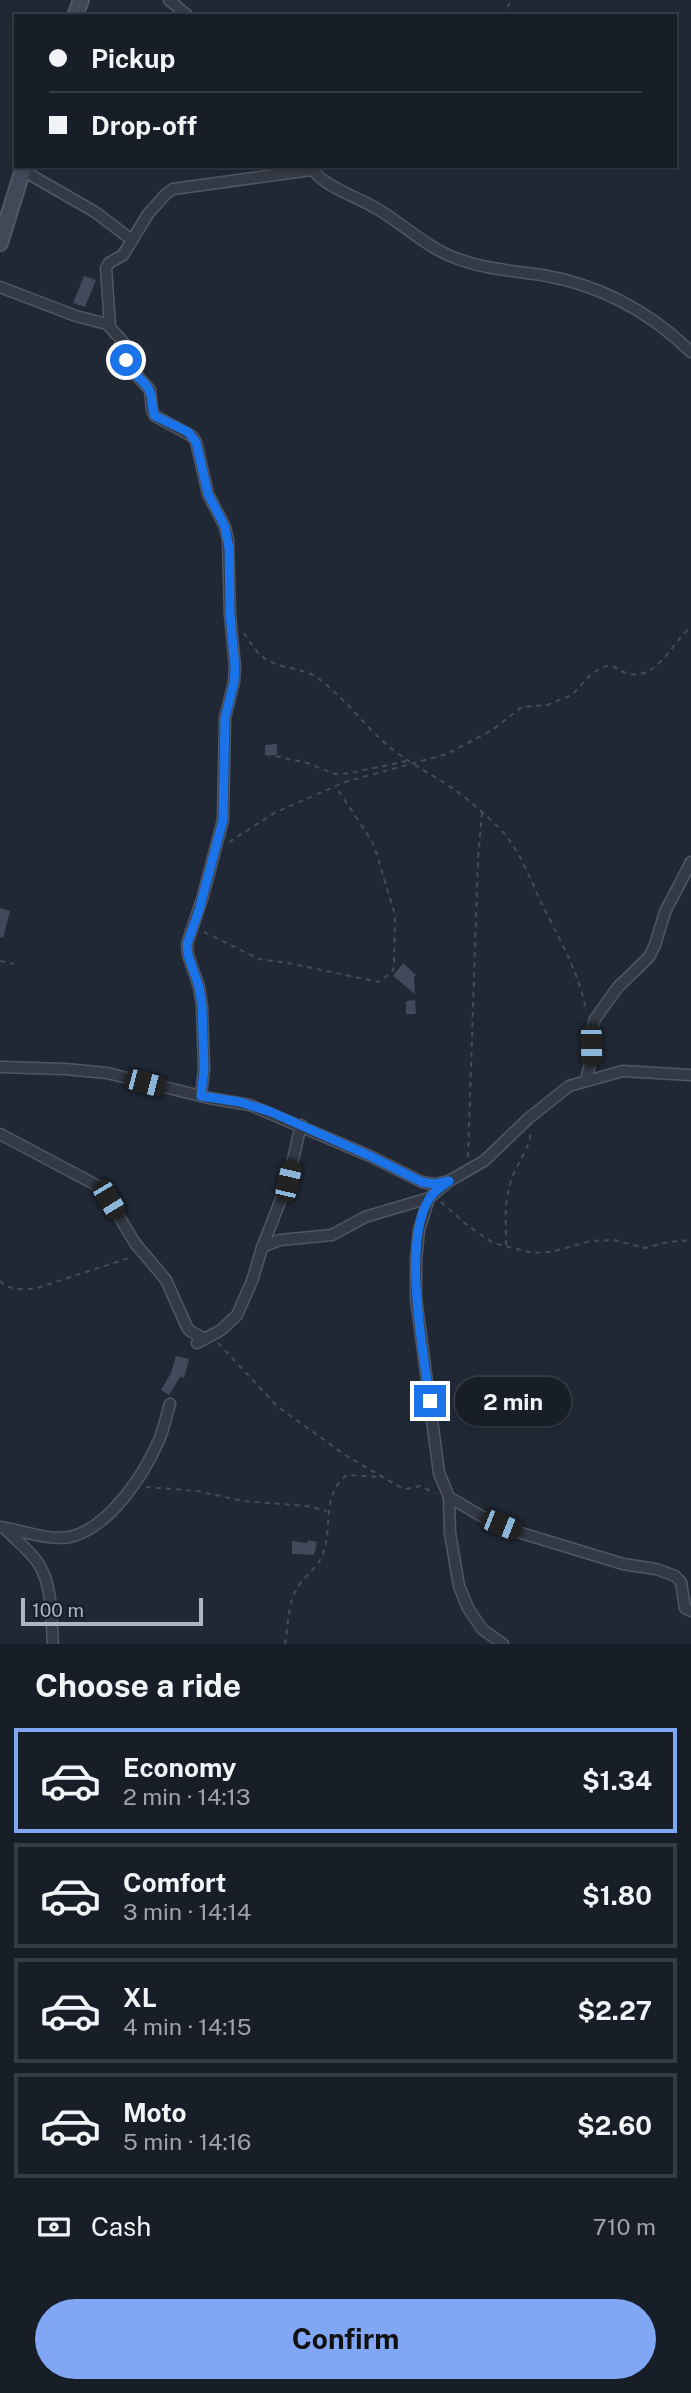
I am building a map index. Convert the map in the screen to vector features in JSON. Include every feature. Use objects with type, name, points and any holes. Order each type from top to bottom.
[{"type":"street","points":[[169,0],[186,14]]},
{"type":"street","points":[[0,243],[23,168],[95,212],[132,240]]},
{"type":"street","points":[[110,327],[106,268],[122,254],[148,214],[166,194],[173,189],[311,168],[324,180],[379,209],[438,250],[475,265],[541,275],[585,285],[614,296],[649,317],[691,352]]},
{"type":"street","points":[[0,287],[110,327],[126,347],[129,367],[150,390],[153,413],[159,419],[188,432],[196,442],[208,494],[225,527],[228,540],[235,674],[225,718],[223,820],[187,948],[202,1006],[204,1069],[201,1096]]},
{"type":"street","points":[[586,1080],[595,1018],[618,987],[649,957],[665,912],[691,862]]},
{"type":"street","points":[[0,1067],[107,1073],[250,1105],[301,1125],[422,1182],[434,1184],[449,1181]]},
{"type":"street","points":[[262,1248],[280,1240],[332,1235],[365,1217],[431,1196],[503,1145],[558,1093],[586,1080],[623,1071],[691,1075]]},
{"type":"street","points":[[0,1134],[98,1186],[143,1253],[169,1285],[190,1331],[205,1339],[237,1315],[288,1181],[301,1125]]},
{"type":"street","points":[[431,1196],[419,1230],[416,1299],[439,1473],[449,1497],[451,1545],[459,1586],[468,1608],[482,1629],[503,1644]]},
{"type":"street","points":[[2,1527],[51,1537],[68,1537],[89,1529],[103,1519],[117,1506],[151,1458],[170,1404]]},
{"type":"street","points":[[449,1497],[481,1516],[521,1533],[623,1564],[656,1569],[675,1576],[681,1582],[685,1608],[691,1611]]},
{"type":"street","points":[[2,1527],[38,1563],[43,1573],[50,1600],[53,1644]]},
{"type":"path","points":[[230,615],[262,656],[319,679],[391,748],[452,788],[511,840],[545,912],[562,940],[575,971],[586,1011]]},
{"type":"path","points":[[214,851],[276,812],[335,786],[447,754],[492,730],[522,707],[547,705],[562,700],[572,695],[592,673],[609,665],[633,675],[653,669],[680,635],[691,627]]},
{"type":"path","points":[[266,754],[307,763],[335,774],[408,760]]},
{"type":"path","points":[[192,930],[205,933],[259,959],[379,982],[392,972],[395,915],[377,855],[372,841],[335,786]]},
{"type":"path","points":[[467,1172],[482,813]]},
{"type":"path","points":[[0,961],[14,964]]},
{"type":"path","points":[[506,1246],[507,1195],[510,1181],[529,1142],[529,1118]]},
{"type":"path","points":[[431,1196],[493,1243],[533,1253],[551,1252],[591,1241],[614,1240],[645,1248],[691,1240]]},
{"type":"path","points":[[0,1281],[16,1289],[34,1289],[143,1253]]},
{"type":"path","points":[[205,1339],[277,1406],[315,1435],[402,1488],[420,1486],[449,1497]]},
{"type":"path","points":[[285,1644],[294,1593],[318,1565],[323,1554],[328,1512],[334,1490],[347,1475],[382,1477]]},
{"type":"path","points":[[131,1486],[197,1491],[243,1500],[307,1506],[328,1512]]},
{"type":"building","points":[[84,276],[96,280],[85,307],[73,303]]},
{"type":"building","points":[[277,744],[277,755],[265,755],[265,745]]},
{"type":"building","points":[[0,908],[10,911],[3,938],[0,937]]},
{"type":"building","points":[[403,963],[416,975],[415,994],[393,976]]},
{"type":"building","points":[[415,1000],[416,1014],[406,1014],[406,1001]]},
{"type":"building","points":[[176,1356],[189,1359],[184,1378],[180,1377],[169,1395],[161,1390],[171,1373]]},
{"type":"building","points":[[308,1540],[317,1542],[314,1555],[292,1554],[292,1541],[307,1543]]},
{"type":"route","points":[[126,360],[132,371],[150,390],[155,416],[188,432],[196,442],[208,494],[225,527],[229,548],[230,615],[235,667],[224,730],[223,820],[187,944],[201,995],[204,1069],[201,1096],[240,1102],[271,1112],[422,1182],[434,1184],[449,1181],[429,1198],[419,1230],[416,1261],[416,1299],[430,1401]]}]
